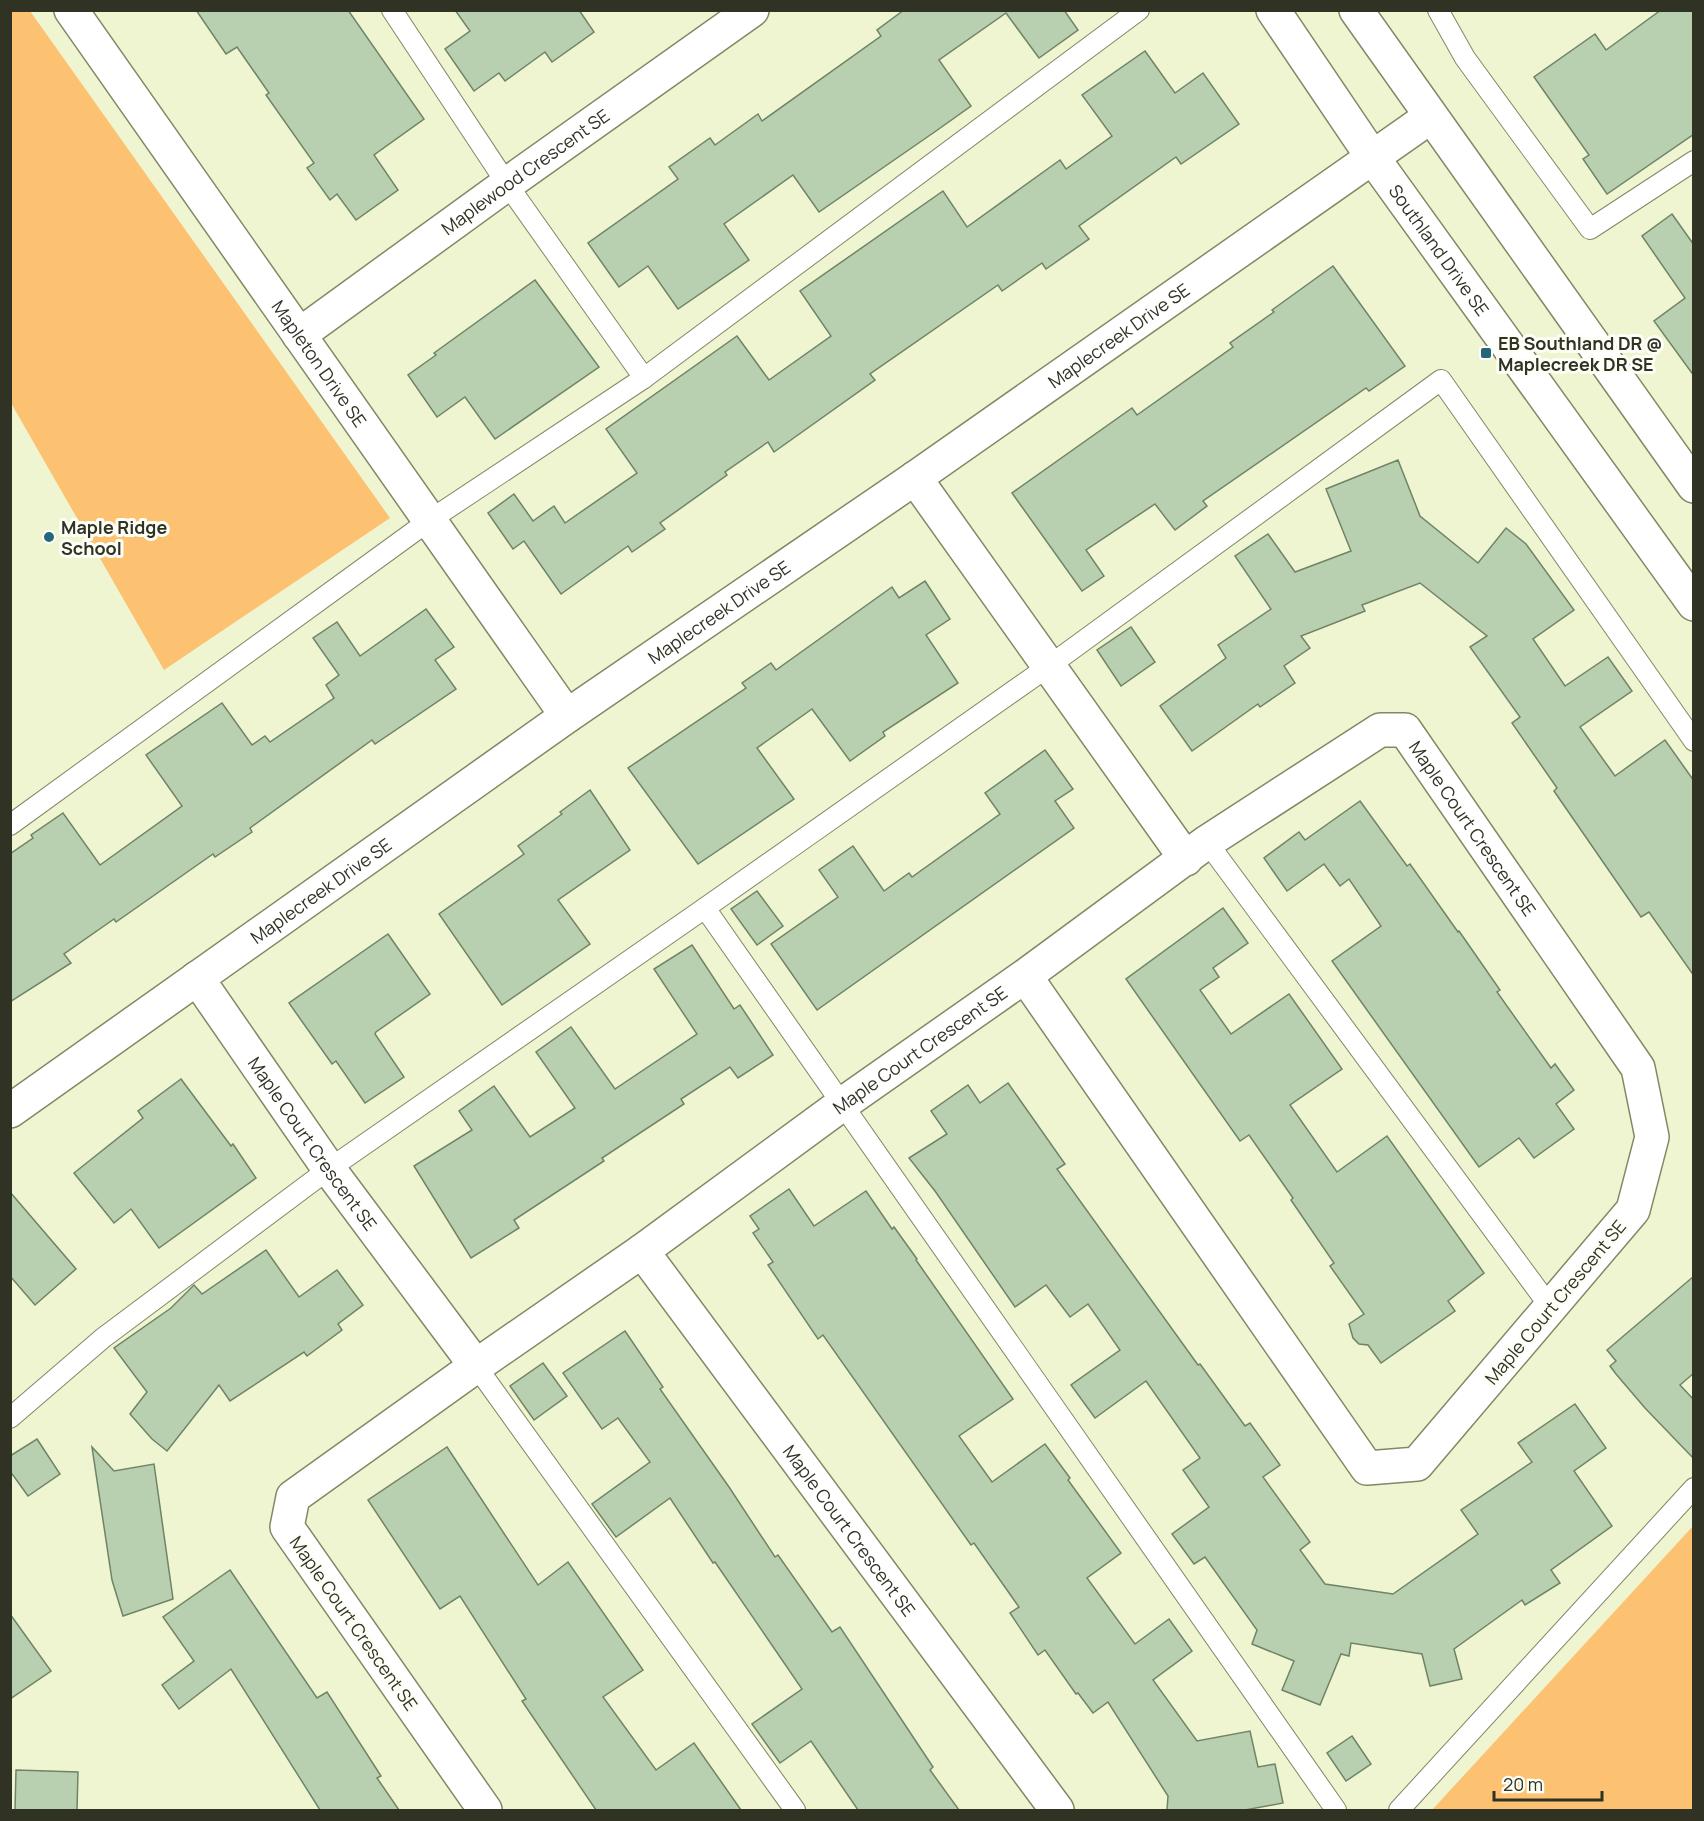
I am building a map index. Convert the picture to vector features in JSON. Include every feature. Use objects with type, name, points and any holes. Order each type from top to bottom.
[{"type":"street","name":"Mapleton Drive SE","points":[[71,10],[567,716]]},
{"type":"street","name":"Maplewood Crescent SE","points":[[299,335],[752,10]]},
{"type":"street","name":"Southland Drive SE","points":[[1273,10],[1373,158],[1694,604]]},
{"type":"street","points":[[1356,10],[1694,486]]},
{"type":"street","name":"Maplecreek Drive SE","points":[[10,1111],[567,716],[915,478],[1430,117]]},
{"type":"street","points":[[915,478],[1049,666],[1197,850]]},
{"type":"street","name":"Maple Court Crescent SE","points":[[485,1810],[287,1527],[293,1497],[642,1251],[1197,850],[1380,730],[1405,730],[1638,1068],[1652,1137],[1633,1210],[1417,1464],[1367,1468],[1025,976]]},
{"type":"street","name":"Maple Court Crescent SE","points":[[197,978],[329,1169],[476,1366]]},
{"type":"street","name":"Maple Court Crescent SE","points":[[642,1251],[1057,1810]]},
{"type":"lane","points":[[392,10],[507,184],[644,378]]},
{"type":"lane","points":[[10,825],[430,520],[644,378],[1139,10]]},
{"type":"lane","points":[[1438,10],[1465,58],[1590,229],[1694,161]]},
{"type":"lane","points":[[10,1418],[103,1338],[329,1169],[1049,666],[1441,380],[1694,741]]},
{"type":"lane","points":[[1197,850],[1551,1308]]},
{"type":"lane","points":[[705,908],[1336,1810]]},
{"type":"lane","points":[[476,1366],[795,1810]]},
{"type":"lane","points":[[1399,1810],[1694,1488]]},
{"type":"shaded area","points":[[11,10],[30,11],[390,518],[164,670],[11,403]]},
{"type":"shaded area","points":[[1693,1526],[1693,1810],[1432,1810]]},
{"type":"building","points":[[196,10],[348,10],[424,119],[374,155],[398,190],[356,220],[337,194],[330,200],[307,168],[314,163],[266,95],[269,93],[237,47],[226,54]]},
{"type":"building","points":[[455,10],[579,10],[594,32],[552,62],[545,52],[505,81],[499,73],[474,91],[445,49],[470,31]]},
{"type":"building","points":[[904,10],[1064,10],[1078,30],[1039,58],[1006,13],[939,60],[971,106],[936,131],[819,212],[793,175],[724,224],[749,260],[678,309],[648,266],[619,287],[588,243],[678,179],[669,167],[710,138],[715,145],[758,114],[762,121],[881,36],[877,30]]},
{"type":"building","points":[[1661,10],[1694,10],[1694,134],[1607,194],[1583,159],[1589,155],[1534,77],[1595,34],[1606,50]]},
{"type":"building","points":[[1145,51],[1175,93],[1203,73],[1239,124],[1181,164],[1176,157],[1079,226],[1089,239],[1046,269],[1042,263],[1002,291],[998,285],[870,374],[875,380],[774,452],[768,442],[725,472],[727,475],[660,523],[665,529],[632,552],[628,546],[561,594],[524,541],[513,549],[488,513],[514,494],[533,521],[554,506],[565,523],[637,473],[606,429],[737,336],[769,380],[831,336],[800,291],[943,191],[967,227],[1060,160],[1066,169],[1112,136],[1082,95]]},
{"type":"building","points":[[1672,214],[1694,245],[1694,376],[1654,321],[1685,298],[1642,236]]},
{"type":"building","points":[[1333,266],[1405,366],[1369,391],[1366,388],[1203,501],[1207,506],[1175,530],[1155,504],[1086,550],[1104,576],[1082,591],[1012,493],[1132,408],[1137,415],[1233,347],[1230,343]]},
{"type":"building","points":[[535,280],[599,367],[495,439],[465,397],[437,417],[408,375],[436,355],[434,353]]},
{"type":"building","points":[[1398,460],[1420,516],[1478,563],[1506,528],[1526,544],[1574,610],[1533,639],[1565,686],[1608,657],[1632,691],[1580,727],[1615,776],[1665,740],[1694,781],[1694,976],[1649,912],[1641,917],[1554,791],[1557,788],[1512,723],[1520,717],[1470,647],[1487,636],[1420,583],[1362,605],[1365,611],[1301,636],[1310,648],[1284,666],[1295,683],[1260,707],[1258,704],[1192,751],[1160,706],[1226,658],[1218,645],[1271,609],[1235,556],[1268,534],[1295,572],[1351,551],[1326,489]]},
{"type":"building","points":[[925,581],[950,619],[926,635],[958,683],[883,732],[885,736],[850,761],[812,709],[757,748],[794,799],[698,864],[628,768],[746,688],[742,683],[771,663],[776,670],[892,587],[899,598]]},
{"type":"building","points":[[426,609],[454,647],[435,660],[456,689],[375,744],[372,740],[250,828],[252,832],[215,857],[213,854],[116,922],[114,919],[64,954],[71,963],[10,1002],[10,854],[33,838],[31,835],[63,813],[100,865],[182,806],[146,755],[222,703],[252,745],[265,736],[270,742],[334,698],[326,685],[339,675],[313,638],[337,622],[360,656]]},
{"type":"building","points":[[1131,627],[1155,662],[1121,686],[1097,650]]},
{"type":"building","points":[[1045,750],[1073,789],[1055,801],[1074,828],[817,1010],[771,944],[838,897],[819,870],[853,846],[884,891],[909,873],[912,877],[1000,814],[985,793]]},
{"type":"building","points":[[590,790],[630,850],[558,900],[590,944],[502,1005],[439,914],[524,854],[518,846]]},
{"type":"building","points":[[1360,801],[1407,866],[1410,864],[1459,931],[1500,990],[1497,992],[1551,1068],[1555,1064],[1574,1090],[1556,1104],[1574,1129],[1534,1158],[1519,1138],[1479,1167],[1332,961],[1381,926],[1349,879],[1340,886],[1324,864],[1287,891],[1264,858],[1299,832],[1305,840]]},
{"type":"building","points":[[757,891],[783,926],[757,945],[731,909]]},
{"type":"building","points":[[1223,908],[1248,943],[1213,968],[1219,977],[1200,990],[1231,1034],[1289,994],[1342,1069],[1290,1105],[1337,1172],[1387,1136],[1484,1273],[1448,1301],[1455,1311],[1381,1363],[1368,1345],[1359,1344],[1353,1338],[1349,1324],[1364,1314],[1330,1266],[1334,1263],[1291,1200],[1293,1198],[1249,1135],[1240,1141],[1126,979]]},
{"type":"building","points":[[388,934],[430,994],[376,1032],[375,1034],[404,1077],[365,1103],[336,1061],[332,1064],[289,1003]]},
{"type":"building","points":[[692,945],[734,1009],[740,1005],[773,1055],[738,1078],[730,1067],[681,1099],[684,1104],[602,1158],[604,1161],[514,1220],[519,1228],[471,1258],[414,1166],[472,1130],[459,1111],[494,1086],[530,1137],[575,1108],[536,1052],[571,1027],[615,1089],[697,1034],[654,969]]},
{"type":"building","points":[[181,1079],[231,1146],[233,1144],[256,1178],[159,1248],[131,1209],[114,1223],[74,1173],[143,1118],[138,1111]]},
{"type":"building","points":[[1008,1083],[1065,1164],[1057,1169],[1198,1365],[1200,1364],[1245,1426],[1250,1423],[1280,1465],[1263,1477],[1310,1542],[1300,1550],[1325,1584],[1393,1594],[1478,1534],[1461,1510],[1532,1462],[1518,1443],[1575,1404],[1606,1448],[1574,1471],[1612,1526],[1551,1570],[1560,1583],[1525,1605],[1522,1600],[1454,1649],[1462,1679],[1430,1686],[1422,1654],[1351,1643],[1349,1656],[1341,1654],[1320,1705],[1282,1690],[1294,1661],[1252,1644],[1257,1630],[1205,1557],[1194,1564],[1172,1534],[1209,1507],[1183,1470],[1200,1458],[1146,1381],[1095,1418],[1071,1385],[1120,1350],[1088,1304],[1070,1317],[1046,1285],[1015,1307],[935,1191],[909,1158],[947,1134],[931,1111],[968,1085],[980,1103]]},
{"type":"building","points":[[789,1189],[814,1226],[866,1191],[892,1229],[894,1227],[917,1259],[1013,1399],[959,1436],[992,1482],[1045,1444],[1121,1553],[1087,1578],[1135,1644],[1169,1619],[1192,1651],[1153,1680],[1197,1741],[1250,1731],[1258,1767],[1275,1764],[1283,1803],[1245,1810],[1167,1810],[1168,1796],[1108,1702],[1093,1713],[1078,1693],[1076,1694],[1045,1650],[1038,1655],[1010,1613],[1019,1607],[974,1543],[971,1545],[823,1335],[818,1339],[768,1265],[773,1262],[753,1233],[759,1229],[750,1216]]},
{"type":"building","points":[[10,1192],[76,1269],[35,1305],[10,1276]]},
{"type":"building","points":[[266,1250],[299,1297],[337,1270],[363,1305],[338,1324],[342,1330],[307,1356],[304,1352],[230,1401],[219,1385],[167,1451],[152,1439],[130,1414],[147,1392],[114,1348],[171,1308],[194,1285],[202,1294]]},
{"type":"building","points":[[1694,1276],[1694,1373],[1680,1385],[1694,1400],[1694,1459],[1616,1374],[1610,1366],[1616,1361],[1607,1350]]},
{"type":"building","points":[[625,1331],[663,1387],[660,1389],[775,1557],[778,1555],[832,1632],[840,1627],[933,1767],[930,1770],[959,1810],[858,1810],[811,1741],[780,1763],[752,1724],[802,1689],[670,1498],[616,1537],[592,1504],[650,1462],[618,1418],[602,1429],[563,1373]]},
{"type":"building","points":[[543,1363],[567,1396],[534,1420],[510,1386]]},
{"type":"building","points":[[37,1439],[60,1474],[28,1496],[10,1471],[10,1456]]},
{"type":"building","points":[[92,1447],[114,1471],[154,1464],[173,1599],[123,1616],[112,1580]]},
{"type":"building","points":[[447,1447],[538,1585],[568,1562],[643,1670],[603,1697],[656,1770],[694,1743],[741,1810],[596,1810],[522,1701],[526,1699],[460,1596],[440,1609],[368,1500]]},
{"type":"building","points":[[230,1570],[317,1698],[327,1692],[381,1776],[377,1778],[399,1810],[320,1810],[231,1669],[179,1709],[162,1685],[194,1661],[163,1617]]},
{"type":"building","points":[[10,1614],[51,1671],[10,1699]]},
{"type":"building","points":[[1352,1736],[1371,1764],[1346,1781],[1327,1753]]},
{"type":"building","points":[[16,1770],[78,1772],[77,1810],[15,1810]]},
{"type":"place","name":"EB Southland DR @ Maplecreek DR SE","points":[[1486,353]]},
{"type":"place","name":"Maple Ridge School","points":[[49,537]]}]
